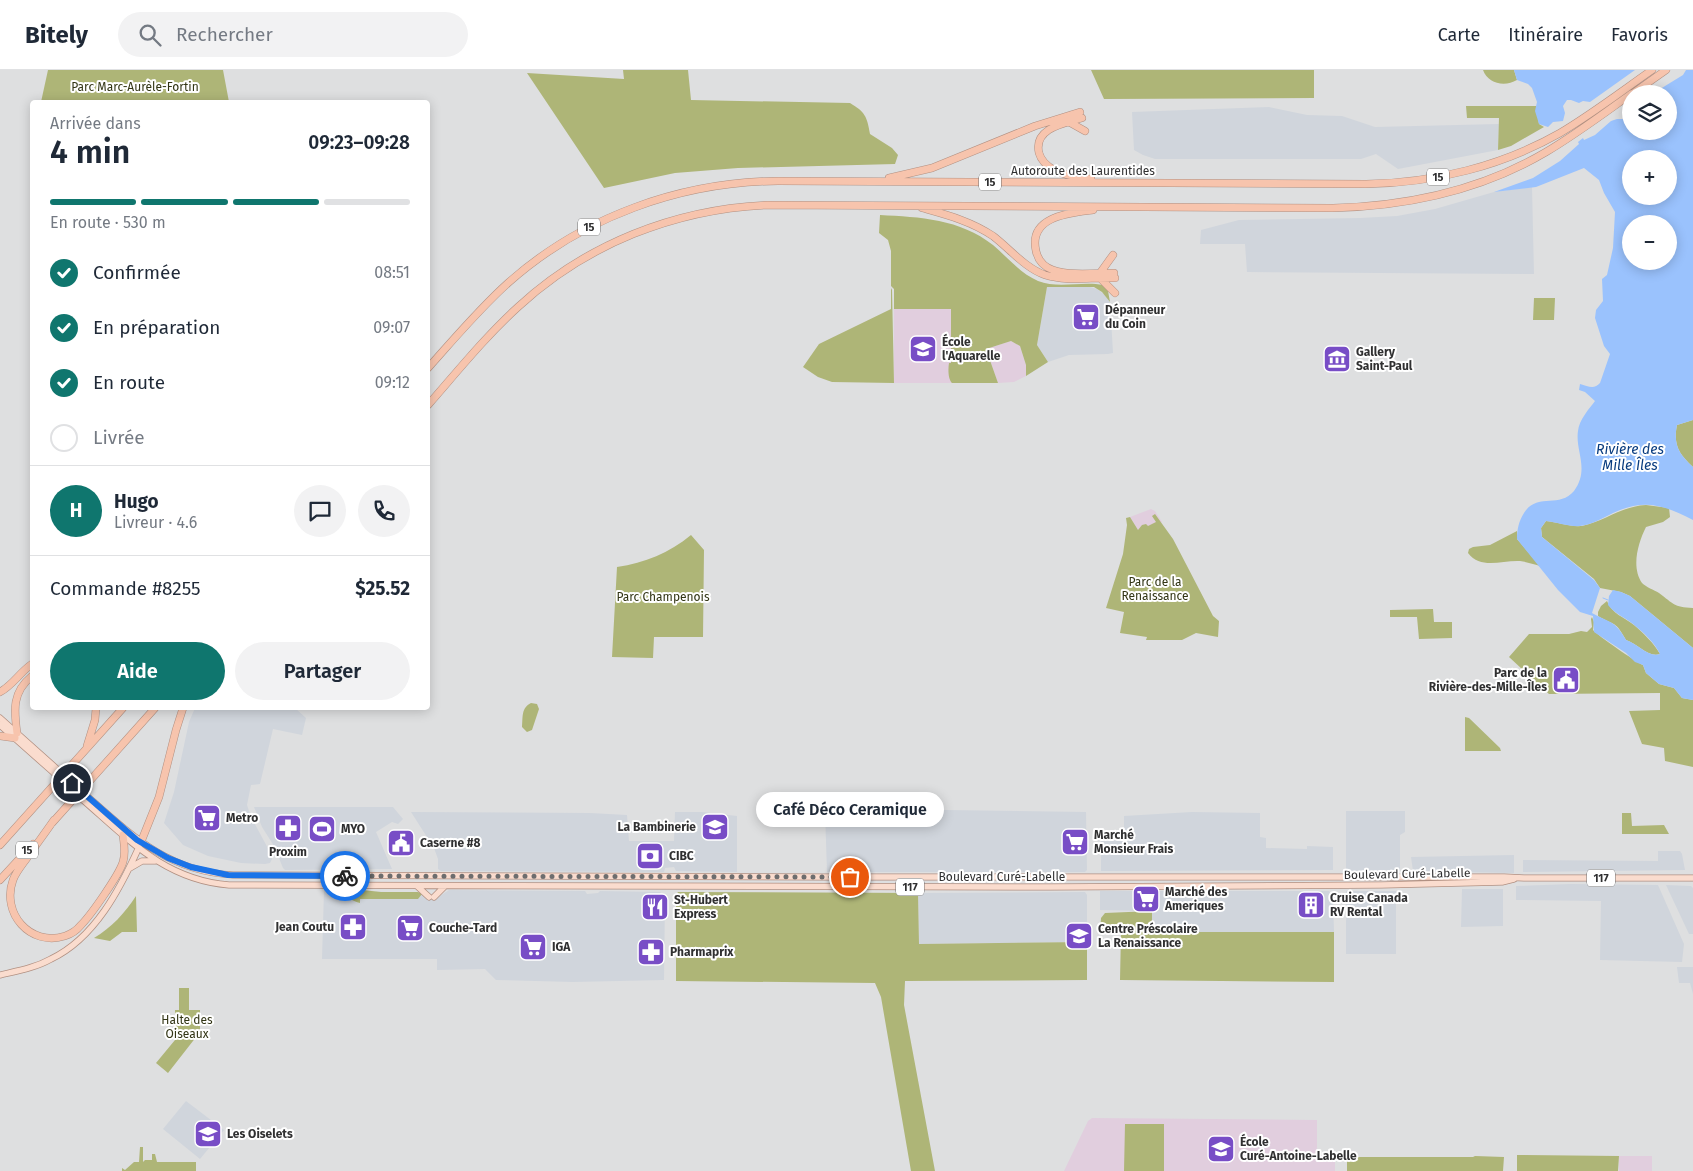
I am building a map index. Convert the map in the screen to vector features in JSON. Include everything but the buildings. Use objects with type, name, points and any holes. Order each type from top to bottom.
[{"type":"highway","name":"Autoroute des Laurentides","points":[[430,366],[487,303],[526,268],[572,237],[629,209],[687,192],[736,183],[778,181],[1374,184],[1407,182],[1442,176],[1499,160],[1552,137],[1573,125],[1652,70]]},
{"type":"highway","name":"15","points":[[1645,85],[1666,70]]},
{"type":"highway","name":"15","points":[[430,402],[495,330],[530,296],[570,266],[628,236],[662,223],[685,217],[747,206],[1351,207],[1391,204],[1421,200],[1480,183],[1524,164],[1552,149],[1622,101]]},
{"type":"highway","points":[[873,182],[917,173],[1035,126],[1081,115],[1069,122],[1051,128],[1042,135],[1038,147],[1041,158],[1047,166],[1057,171],[1107,183]]},
{"type":"highway","points":[[1069,122],[1085,131]]},
{"type":"highway","points":[[912,206],[958,218],[980,228],[1043,274],[1059,278],[1100,275]]},
{"type":"highway","points":[[1114,276],[1063,272],[1048,268],[1037,255],[1035,246],[1036,237],[1044,224],[1055,217],[1115,206]]},
{"type":"highway","points":[[1100,275],[1113,255]]},
{"type":"highway","points":[[1100,275],[1115,294]]},
{"type":"highway","points":[[0,692],[8,687],[30,666]]},
{"type":"highway","points":[[0,736],[16,735],[15,701],[21,688],[30,678]]},
{"type":"highway","points":[[86,750],[95,720],[96,710]]},
{"type":"highway","name":"15","points":[[0,845],[121,710]]},
{"type":"highway","name":"15","points":[[0,880],[153,710]]},
{"type":"highway","points":[[140,845],[159,797],[182,710]]},
{"type":"highway","points":[[54,820],[15,875],[10,893],[12,910],[18,922],[27,930],[41,937],[63,936],[74,931],[84,923],[122,867],[125,852],[123,835]]},
{"type":"main road","name":"Boulevard Curé-Labelle","points":[[0,718],[123,835],[168,858],[216,874],[1693,878]]},
{"type":"main road","name":"Boulevard Curé-Labelle","points":[[0,724],[16,735]]},
{"type":"main road","name":"Boulevard Curé-Labelle","points":[[85,798],[140,845],[155,861],[191,877],[225,884],[921,887],[1381,886],[1502,882],[1519,878]]},
{"type":"main road","points":[[0,975],[42,964],[73,945],[110,902],[130,868],[140,845]]},
{"type":"main road","points":[[130,868],[142,861],[155,861]]},
{"type":"main road","points":[[417,886],[431,897],[445,886]]},
{"type":"shaded area","points":[[1269,107],[1307,115],[1342,116],[1375,127],[1499,124],[1498,150],[1398,169],[1376,154],[1361,159],[1155,159],[1134,150],[1132,112]]},
{"type":"shaded area","points":[[1532,187],[1534,274],[1247,272],[1245,244],[1200,244],[1201,230],[1239,220],[1397,216],[1435,209],[1494,192]]},
{"type":"shaded area","points":[[1086,286],[1097,289],[1110,302],[1113,353],[1069,355],[1048,362],[1037,345],[1047,287]]},
{"type":"shaded area","name":"École l'Aquarelle","points":[[894,309],[951,309],[952,383],[894,383]]},
{"type":"shaded area","points":[[1011,341],[1020,346],[1026,365],[1026,376],[1014,382],[998,383],[986,349]]},
{"type":"shaded area","points":[[1151,509],[1155,511],[1162,522],[1141,535],[1130,517]]},
{"type":"shaded area","points":[[194,710],[297,710],[306,718],[302,735],[273,729],[260,784],[251,785],[247,805],[251,817],[270,852],[272,859],[270,863],[241,863],[208,856],[183,845],[164,823],[174,792],[189,722]]},
{"type":"shaded area","points":[[254,807],[393,807],[403,819],[398,824],[392,822],[376,832],[392,869],[285,870],[274,846],[262,827]]},
{"type":"shaded area","points":[[873,809],[1086,812],[1087,870],[1085,872],[827,872],[825,811]]},
{"type":"shaded area","points":[[1346,811],[1405,811],[1405,832],[1400,835],[1400,870],[1346,871]]},
{"type":"shaded area","points":[[411,812],[627,815],[629,841],[674,841],[675,812],[702,812],[737,816],[737,872],[676,871],[674,867],[665,868],[664,872],[441,871],[438,869],[438,859],[434,848]]},
{"type":"shaded area","points":[[1192,812],[1260,813],[1260,837],[1266,838],[1266,848],[1307,849],[1307,846],[1333,847],[1333,870],[1101,871],[1101,838],[1124,838],[1124,816]]},
{"type":"shaded area","points":[[1658,851],[1680,851],[1685,870],[1523,872],[1523,860],[1658,861]]},
{"type":"shaded area","points":[[1514,855],[1514,873],[1413,871],[1411,857]]},
{"type":"shaded area","points":[[1571,884],[1658,885],[1684,944],[1682,962],[1600,960],[1601,901],[1516,900],[1516,886]]},
{"type":"shaded area","points":[[1666,885],[1691,886],[1693,888],[1693,934],[1689,934]]},
{"type":"shaded area","points":[[1462,889],[1503,889],[1503,926],[1461,927]]},
{"type":"shaded area","points":[[324,890],[421,893],[425,898],[440,896],[449,890],[585,891],[587,894],[600,891],[660,892],[665,897],[664,980],[573,982],[496,980],[485,969],[437,970],[437,959],[322,959]]},
{"type":"shaded area","points":[[1100,891],[1329,891],[1333,896],[1334,932],[1151,932],[1152,911],[1100,910]]},
{"type":"shaded area","points":[[1346,891],[1396,891],[1396,954],[1346,954]]},
{"type":"shaded area","points":[[1085,892],[1087,895],[1087,942],[919,944],[918,893]]},
{"type":"shaded area","points":[[1677,967],[1693,967],[1693,994],[1690,983],[1679,983]]},
{"type":"shaded area","points":[[186,1101],[224,1130],[200,1159],[163,1129]]},
{"type":"shaded area","name":"École Curé-Antoine-Labelle","points":[[1092,1118],[1317,1120],[1317,1155],[1335,1156],[1335,1171],[1064,1171],[1088,1121]]},
{"type":"shaded area","points":[[1619,1156],[1652,1156],[1652,1171],[1619,1171]]},
{"type":"green space","name":"Parc Marc-Aurèle-Fortin","points":[[48,70],[223,70],[229,100],[41,100]]},
{"type":"green space","points":[[623,70],[688,70],[691,100],[850,103],[864,115],[870,134],[892,148],[898,155],[895,164],[738,168],[675,173],[604,188],[527,73],[624,79]]},
{"type":"green space","points":[[1091,70],[1314,70],[1314,98],[1104,99]]},
{"type":"green space","points":[[1483,70],[1514,70],[1517,80],[1502,84],[1497,83],[1485,75]]},
{"type":"green space","points":[[1466,106],[1536,106],[1539,124],[1544,127],[1511,146],[1498,150],[1499,118],[1467,118]]},
{"type":"green space","points":[[880,215],[939,221],[967,230],[993,245],[1020,270],[1032,278],[1046,283],[1062,285],[1103,285],[1108,291],[1110,302],[1102,292],[1094,287],[1047,287],[1037,345],[1048,362],[1026,376],[1026,365],[1020,346],[1011,341],[986,349],[998,383],[952,383],[948,371],[949,363],[951,363],[951,309],[894,309],[894,289],[891,286],[891,251],[888,240],[879,233]]},
{"type":"green space","points":[[891,288],[894,383],[832,382],[818,377],[803,367],[819,344],[891,309]]},
{"type":"green space","points":[[1534,298],[1555,298],[1554,320],[1533,320]]},
{"type":"green space","points":[[1693,420],[1693,467],[1678,449],[1676,432],[1677,425]]},
{"type":"green space","points":[[1646,505],[1669,508],[1670,517],[1663,522],[1646,527],[1640,540],[1636,562],[1639,577],[1642,583],[1674,604],[1693,608],[1693,648],[1630,596],[1621,592],[1600,588],[1594,579],[1542,537],[1541,528],[1546,521],[1582,526],[1629,508]]},
{"type":"green space","name":"Parc de la Renaissance","points":[[1155,514],[1173,539],[1213,616],[1219,621],[1218,637],[1196,633],[1182,640],[1146,640],[1147,637],[1120,633],[1124,612],[1106,608],[1123,554],[1127,525],[1126,518],[1130,517],[1138,530],[1142,525],[1146,524],[1148,526],[1156,522],[1152,516]]},
{"type":"green space","points":[[1517,531],[1517,539],[1540,566],[1520,561],[1485,563],[1473,558],[1468,553],[1469,549],[1473,547],[1490,545]]},
{"type":"green space","name":"Parc Champenois","points":[[691,535],[704,550],[703,637],[654,637],[653,658],[612,657],[617,567],[637,563],[656,556],[674,547]]},
{"type":"green space","points":[[1607,601],[1615,612],[1645,635],[1660,654],[1651,654],[1626,640],[1617,626],[1598,616],[1601,606]]},
{"type":"green space","points":[[1433,609],[1434,622],[1452,622],[1452,638],[1419,639],[1417,617],[1390,617],[1390,610]]},
{"type":"green space","points":[[1592,617],[1594,622],[1593,630],[1596,633],[1643,665],[1646,673],[1659,684],[1674,688],[1682,698],[1693,700],[1693,767],[1665,761],[1664,748],[1642,744],[1629,711],[1660,710],[1660,693],[1549,694],[1509,657],[1529,634],[1587,632],[1592,627]]},
{"type":"green space","points":[[531,703],[537,704],[539,709],[532,730],[527,732],[522,727],[523,716],[524,710]]},
{"type":"green space","points":[[1465,717],[1469,718],[1501,751],[1465,751]]},
{"type":"green space","points":[[1622,813],[1631,813],[1632,826],[1664,825],[1669,834],[1622,834]]},
{"type":"green space","points":[[347,889],[381,892],[418,892],[422,894],[418,899],[360,899],[360,903],[350,898],[347,894]]},
{"type":"green space","points":[[678,892],[918,893],[919,944],[1087,942],[1087,980],[905,981],[904,1005],[935,1171],[911,1171],[881,997],[875,983],[676,981],[676,895]]},
{"type":"green space","points":[[136,896],[137,932],[122,932],[110,941],[94,938],[117,920]]},
{"type":"green space","points":[[1152,911],[1152,932],[1334,932],[1334,982],[1120,980],[1121,932],[1100,932],[1101,918],[1105,913]]},
{"type":"green space","name":"Halte des Oiseaux","points":[[179,988],[189,988],[189,1010],[200,1010],[200,1032],[168,1073],[156,1063],[175,1040],[175,1010],[179,1010]]},
{"type":"green space","points":[[1125,1124],[1164,1124],[1164,1171],[1124,1171]]},
{"type":"green space","points":[[140,1147],[143,1147],[143,1162],[145,1160],[152,1160],[152,1154],[155,1154],[157,1162],[196,1162],[196,1171],[122,1171],[122,1168],[125,1170],[134,1162],[139,1162]]},
{"type":"green space","points":[[1517,1155],[1619,1156],[1618,1171],[1517,1171]]},
{"type":"green space","points":[[1347,1157],[1504,1157],[1503,1171],[1347,1171]]},
{"type":"water","points":[[1514,70],[1635,70],[1590,102],[1583,101],[1579,103],[1567,100],[1563,106],[1565,113],[1563,121],[1553,122],[1548,127],[1539,124],[1535,111],[1537,102],[1532,88],[1528,84],[1517,80]]},
{"type":"water","name":"Rivière des Mille Îles","points":[[1686,70],[1693,70],[1693,420],[1677,425],[1676,438],[1678,449],[1693,467],[1693,520],[1663,507],[1644,505],[1624,508],[1597,521],[1580,526],[1546,521],[1541,528],[1542,537],[1594,580],[1600,588],[1592,613],[1615,625],[1626,640],[1651,654],[1660,654],[1645,634],[1608,605],[1609,596],[1613,590],[1630,596],[1693,648],[1693,700],[1682,698],[1674,688],[1659,684],[1646,673],[1643,665],[1635,662],[1626,653],[1594,632],[1593,616],[1580,612],[1558,590],[1517,539],[1520,522],[1529,507],[1535,503],[1562,499],[1574,491],[1579,483],[1582,468],[1578,438],[1579,427],[1595,401],[1585,392],[1579,390],[1580,384],[1593,387],[1600,383],[1610,354],[1604,346],[1595,318],[1596,310],[1603,301],[1602,279],[1607,275],[1613,248],[1615,212],[1599,180],[1584,168],[1536,187],[1494,192],[1533,178],[1560,161],[1583,138],[1584,140],[1595,135],[1611,121],[1617,119],[1622,119],[1622,140],[1677,140],[1677,85],[1667,85],[1683,75]]},
{"type":"waterway","points":[[1603,598],[1608,600]]},
{"type":"way so far","points":[[345,876],[850,877]]},
{"type":"place","name":"Dépanneur du Coin","points":[[1086,317]]},
{"type":"place","name":"École l'Aquarelle","points":[[923,349]]},
{"type":"place","name":"Gallery Saint-Paul","points":[[1337,359]]},
{"type":"place","name":"Parc de la Rivière-des-Mille-Îles","points":[[1566,680]]},
{"type":"place","name":"Metro","points":[[207,818]]},
{"type":"place","name":"La Bambinerie","points":[[715,827]]},
{"type":"place","name":"Proxim","points":[[288,828]]},
{"type":"place","name":"MYO","points":[[322,829]]},
{"type":"place","name":"Marché Monsieur Frais","points":[[1075,842]]},
{"type":"place","name":"Caserne #8","points":[[401,843]]},
{"type":"place","name":"CIBC","points":[[650,856]]},
{"type":"place","name":"Café Déco Ceramique","points":[[850,877]]},
{"type":"place","name":"Marché des Ameriques","points":[[1146,899]]},
{"type":"place","name":"Cruise Canada RV Rental","points":[[1311,905]]},
{"type":"place","name":"St-Hubert Express","points":[[655,907]]},
{"type":"place","name":"Jean Coutu","points":[[353,927]]},
{"type":"place","name":"Couche-Tard","points":[[410,928]]},
{"type":"place","name":"Centre Préscolaire La Renaissance","points":[[1079,936]]},
{"type":"place","name":"IGA","points":[[533,947]]},
{"type":"place","name":"Pharmaprix","points":[[651,952]]},
{"type":"place","name":"Les Oiselets","points":[[208,1134]]},
{"type":"place","name":"École Curé-Antoine-Labelle","points":[[1221,1149]]},
{"type":"route","points":[[72,783],[137,840],[168,858],[191,867],[216,874],[228,875],[345,876]]}]
